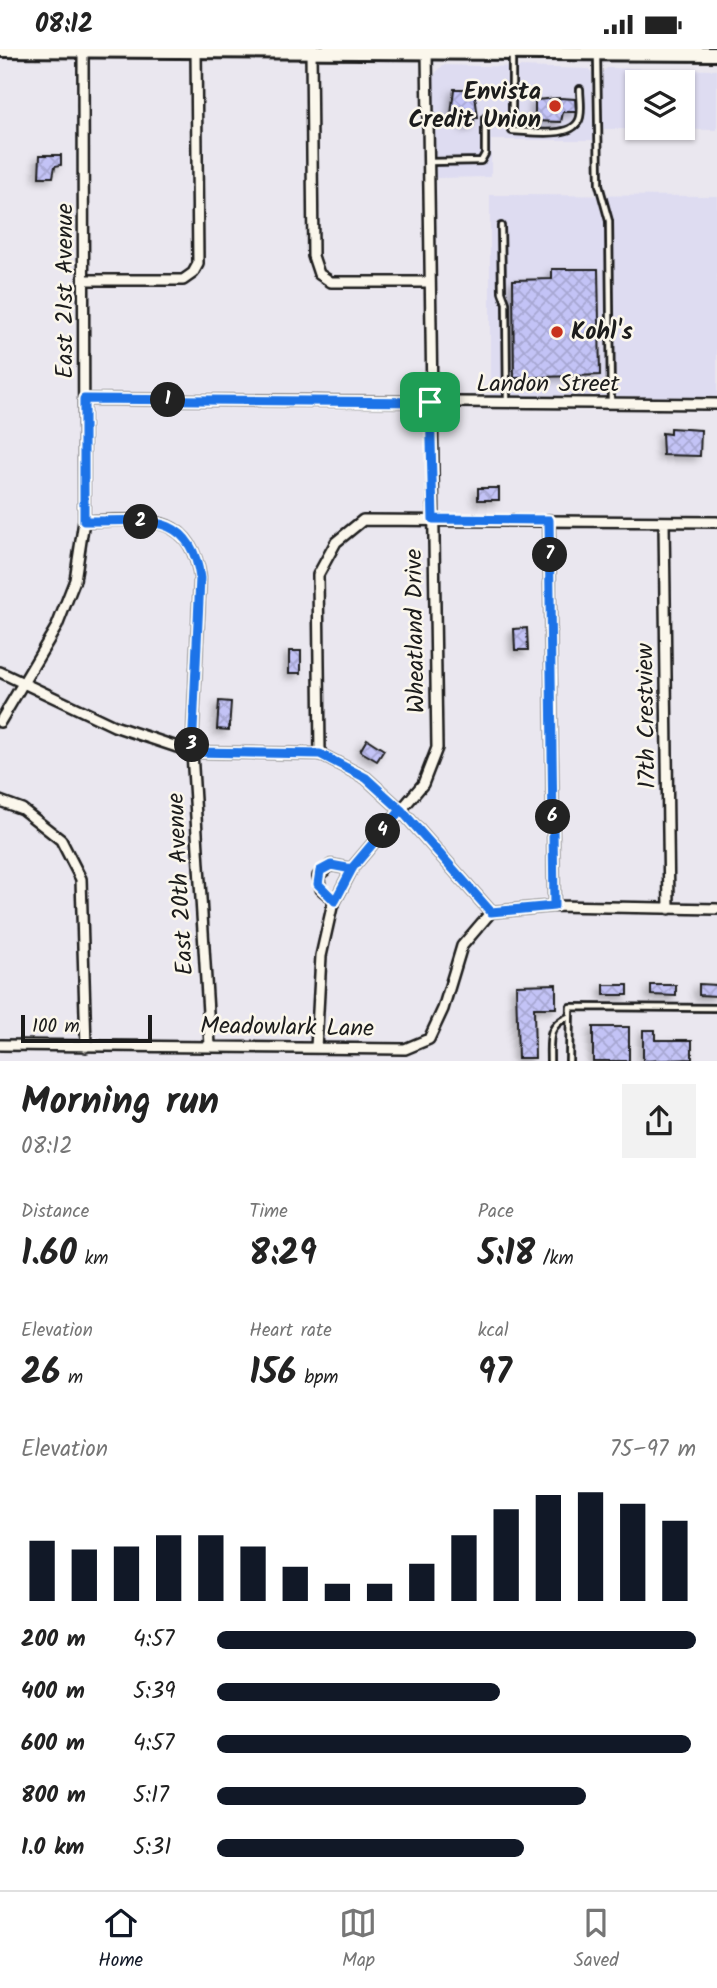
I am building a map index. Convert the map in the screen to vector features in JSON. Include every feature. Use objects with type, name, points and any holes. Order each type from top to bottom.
[{"type":"street","points":[[0,50],[717,54]]},
{"type":"street","points":[[85,280],[183,280],[193,273],[198,264],[196,50]]},
{"type":"street","name":"East 21st Avenue","points":[[0,722],[57,626],[75,580],[84,521],[83,51]]},
{"type":"street","points":[[311,51],[313,256],[319,274],[331,282],[429,282]]},
{"type":"street","name":"Wheatland Drive","points":[[316,1048],[321,956],[335,901],[352,869],[423,783],[437,748],[427,52]]},
{"type":"street","name":"Landon Street","points":[[84,399],[717,404]]},
{"type":"street","points":[[320,754],[318,575],[335,542],[363,520],[717,522]]},
{"type":"street","points":[[549,520],[554,906]]},
{"type":"street","name":"East 20th Avenue","points":[[84,521],[172,525],[186,537],[197,555],[200,578],[192,752],[210,1045]]},
{"type":"street","name":"17th Crestview","points":[[664,522],[669,909]]},
{"type":"street","points":[[0,672],[114,726],[192,752],[320,754],[366,778],[401,810],[491,912],[554,906],[717,909]]},
{"type":"street","points":[[0,800],[22,809],[61,840],[81,879],[86,1047]]},
{"type":"street","points":[[335,901],[321,889],[318,876],[331,865],[352,869]]},
{"type":"street","name":"Meadowlark Lane","points":[[0,1045],[405,1049],[429,1039],[443,1009],[462,946],[491,912]]},
{"type":"lane","points":[[504,51],[512,131],[566,131],[574,128],[580,119],[580,89]]},
{"type":"lane","points":[[596,52],[599,185],[609,221],[611,404]]},
{"type":"lane","points":[[428,162],[481,161],[485,154],[485,118]]},
{"type":"lane","points":[[501,226],[502,292],[506,303],[507,403]]},
{"type":"lane","points":[[569,1061],[570,1007],[717,1008]]},
{"type":"lane","points":[[550,1061],[550,1032],[555,1023],[568,1017]]},
{"type":"shaded area","points":[[443,65],[589,69],[592,73],[593,140],[491,140],[491,177],[435,178],[434,75]]},
{"type":"shaded area","points":[[607,68],[717,70],[717,130],[695,130],[695,70],[625,70],[625,129],[603,129],[602,72]]},
{"type":"shaded area","points":[[490,195],[717,196],[717,397],[490,396]]},
{"type":"building","points":[[454,89],[469,89],[475,95],[478,118],[474,118],[474,126],[464,126],[464,118],[451,115]]},
{"type":"building","name":"Envista Credit Union","points":[[575,99],[576,112],[563,112],[561,122],[535,121],[535,100]]},
{"type":"building","points":[[40,155],[61,155],[61,165],[55,166],[53,177],[39,177]]},
{"type":"building","name":"Kohl's","points":[[552,269],[598,269],[600,375],[514,378],[513,280],[552,279]]},
{"type":"building","points":[[670,428],[701,430],[700,456],[663,455],[662,433],[670,434]]},
{"type":"building","points":[[478,488],[499,488],[499,500],[478,500]]},
{"type":"building","points":[[527,628],[528,650],[515,650],[514,629]]},
{"type":"building","points":[[289,651],[301,651],[301,673],[289,673]]},
{"type":"building","points":[[219,701],[231,702],[229,730],[217,729]]},
{"type":"building","points":[[367,739],[384,750],[377,761],[360,751]]},
{"type":"building","points":[[556,984],[556,1008],[534,1008],[535,1058],[518,1058],[516,985]]},
{"type":"building","points":[[699,984],[717,985],[717,996],[699,995]]},
{"type":"building","points":[[604,985],[628,985],[628,995],[604,995]]},
{"type":"building","points":[[651,985],[676,985],[676,996],[651,995]]},
{"type":"building","points":[[593,1027],[629,1027],[629,1061],[593,1061]]},
{"type":"building","points":[[643,1030],[655,1030],[655,1040],[692,1040],[692,1059],[643,1061]]},
{"type":"place","name":"Envista Credit Union","points":[[555,106]]},
{"type":"place","name":"Kohl's","points":[[557,332]]},
{"type":"route","points":[[430,402],[84,399],[84,521],[139,521],[172,525],[186,537],[197,555],[200,578],[192,752],[320,754],[366,778],[401,810],[353,867],[352,869],[340,888],[335,901],[325,894],[318,884],[320,871],[331,865],[352,869],[401,810],[491,912],[554,906],[549,520],[433,519],[430,402]]}]
